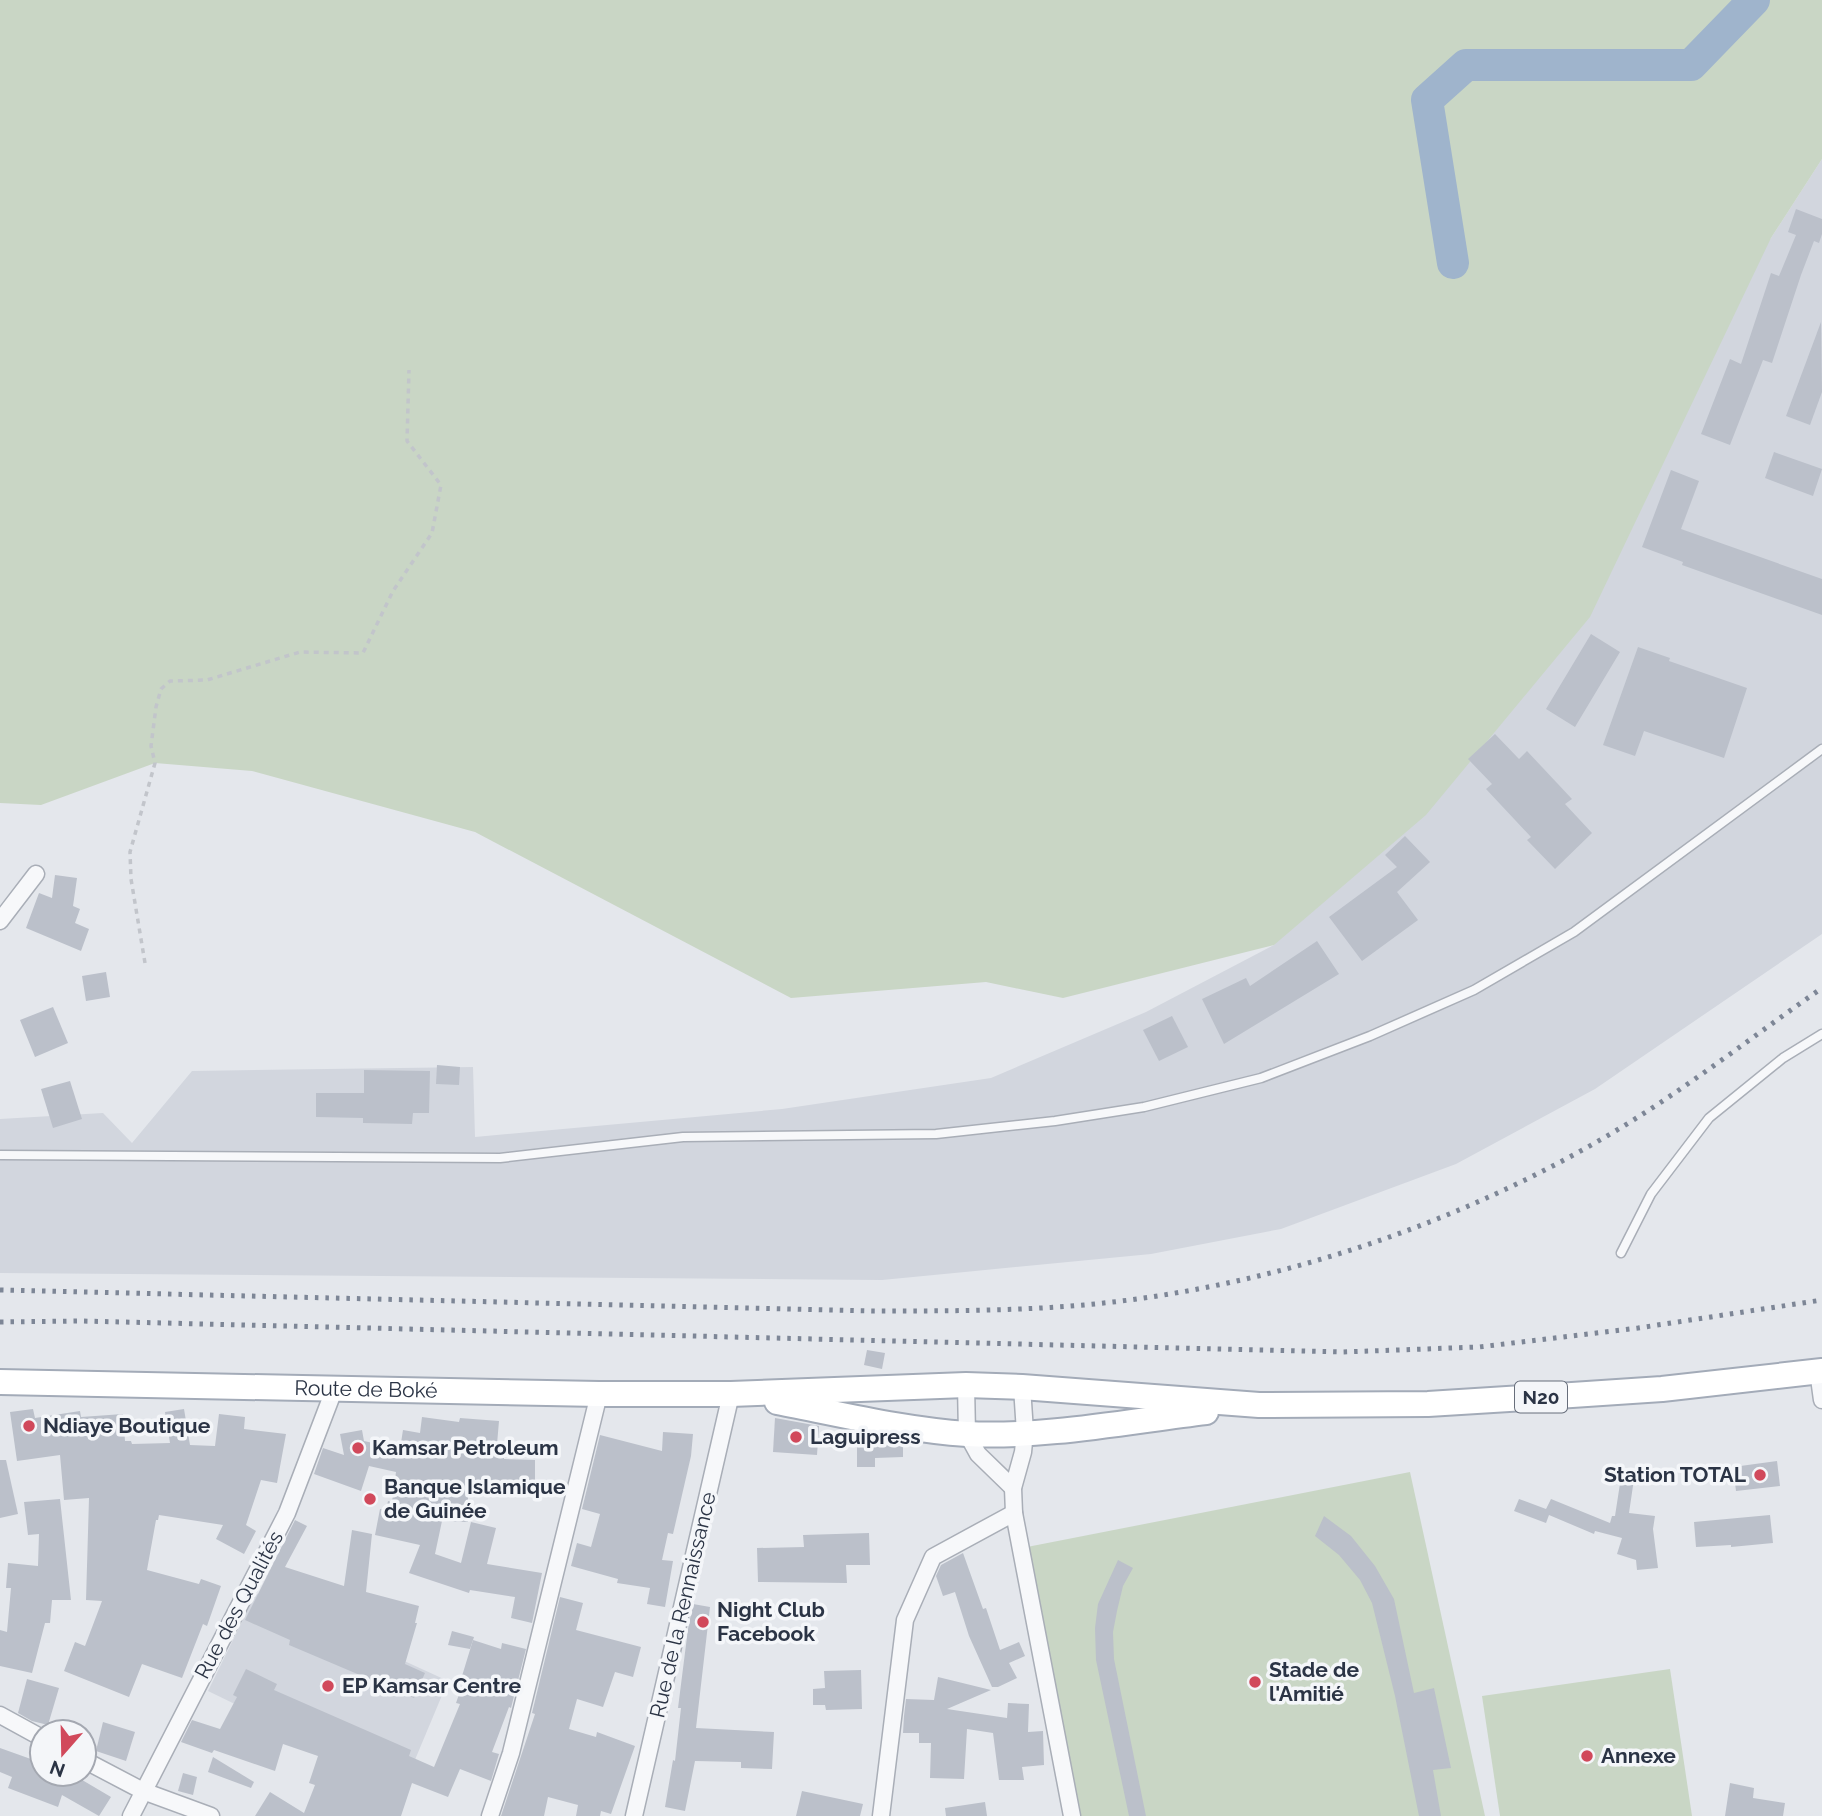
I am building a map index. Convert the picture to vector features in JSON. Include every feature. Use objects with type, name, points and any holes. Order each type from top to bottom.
[{"type":"main road","name":"N20","points":[[730,1394],[966,1385],[1259,1405],[1427,1404],[1662,1389],[1820,1371]]},
{"type":"main road","name":"Route de Boké","points":[[0,1382],[334,1390],[730,1394]]},
{"type":"main road","name":"N20","points":[[730,1394],[894,1424],[967,1434],[1026,1432],[1259,1405]]},
{"type":"street","points":[[0,921],[36,874]]},
{"type":"street","points":[[1820,1371],[1822,1401]]},
{"type":"street","points":[[966,1385],[967,1434],[978,1454],[1013,1488]]},
{"type":"street","points":[[1023,1387],[1026,1432],[1013,1488],[1014,1513],[1072,1816]]},
{"type":"street","name":"Rue des Qualités","points":[[131,1816],[287,1513],[334,1390]]},
{"type":"street","points":[[490,1816],[511,1753],[599,1394]]},
{"type":"street","name":"Rue de la Rennaissance","points":[[634,1816],[730,1394]]},
{"type":"street","points":[[881,1816],[905,1620],[933,1558],[1014,1513]]},
{"type":"street","points":[[0,1715],[28,1730]]},
{"type":"street","points":[[98,1767],[143,1791],[211,1816]]},
{"type":"lane","points":[[0,1155],[500,1158],[683,1137],[936,1134],[1055,1121],[1144,1107],[1261,1078],[1370,1036],[1474,990],[1574,932],[1822,749]]},
{"type":"lane","points":[[1621,1253],[1651,1194],[1709,1118],[1783,1058],[1822,1034]]},
{"type":"path","points":[[145,963],[131,879],[130,852],[155,763],[151,746],[161,689],[170,681],[207,680],[300,652],[363,653],[393,591],[432,533],[441,485],[407,441],[409,370]]},
{"type":"shaded area","points":[[1822,159],[1822,934],[1595,1089],[1456,1164],[1281,1229],[1151,1254],[882,1280],[0,1273],[0,1119],[103,1113],[132,1143],[192,1071],[473,1067],[475,1137],[782,1109],[991,1078],[1146,1012],[1274,945],[1771,238]]},
{"type":"shaded area","name":"EP Kamsar Centre","points":[[256,1593],[448,1681],[404,1786],[208,1691]]},
{"type":"green space","points":[[0,0],[1822,0],[1822,159],[1771,238],[1590,617],[1426,815],[1274,945],[1063,998],[986,982],[791,998],[475,832],[252,771],[155,763],[41,805],[0,803]]},
{"type":"green space","name":"Stade de l'Amitié","points":[[1410,1472],[1485,1816],[1079,1816],[1027,1547]]},
{"type":"green space","name":"Annexe","points":[[1670,1669],[1692,1816],[1500,1816],[1482,1696]]},
{"type":"building","points":[[1796,209],[1822,219],[1822,234],[1819,243],[1814,241],[1772,363],[1763,360],[1730,445],[1701,434],[1730,359],[1741,364],[1771,273],[1779,276],[1796,235],[1788,232]]},
{"type":"building","points":[[1821,322],[1822,392],[1810,425],[1786,416]]},
{"type":"building","points":[[1774,452],[1822,469],[1813,496],[1765,478]]},
{"type":"building","points":[[1671,470],[1699,481],[1681,529],[1822,579],[1822,615],[1682,565],[1683,562],[1642,547]]},
{"type":"building","points":[[1591,634],[1620,652],[1575,727],[1546,709]]},
{"type":"building","points":[[1638,647],[1670,658],[1669,661],[1747,688],[1724,758],[1644,731],[1635,756],[1603,745]]},
{"type":"building","points":[[1495,734],[1519,759],[1527,751],[1572,799],[1565,804],[1592,833],[1555,869],[1527,840],[1531,837],[1486,789],[1492,784],[1468,759]]},
{"type":"building","points":[[1405,836],[1430,862],[1397,892],[1418,920],[1362,961],[1329,917],[1397,867],[1385,855]]},
{"type":"building","points":[[55,875],[77,878],[73,906],[80,909],[75,923],[89,929],[81,951],[26,928],[39,893],[52,898]]},
{"type":"building","points":[[1317,941],[1339,974],[1224,1044],[1202,999],[1246,978],[1250,986]]},
{"type":"building","points":[[106,972],[110,997],[86,1001],[82,976]]},
{"type":"building","points":[[53,1007],[68,1043],[35,1057],[20,1020]]},
{"type":"building","points":[[1172,1016],[1188,1047],[1159,1061],[1143,1030]]},
{"type":"building","points":[[437,1065],[460,1067],[459,1085],[436,1084]]},
{"type":"building","points":[[364,1070],[430,1071],[429,1113],[413,1113],[412,1124],[363,1123],[363,1118],[316,1117],[316,1093],[364,1093]]},
{"type":"building","points":[[70,1081],[82,1119],[53,1128],[41,1089]]},
{"type":"building","points":[[867,1350],[885,1353],[882,1369],[864,1365]]},
{"type":"building","points":[[33,1409],[35,1418],[80,1411],[81,1417],[123,1414],[125,1441],[131,1441],[132,1444],[170,1443],[165,1412],[184,1409],[190,1445],[215,1446],[219,1414],[245,1417],[244,1429],[286,1434],[277,1483],[261,1480],[246,1525],[256,1531],[244,1554],[216,1539],[223,1525],[159,1515],[156,1520],[147,1570],[199,1584],[201,1579],[221,1586],[207,1626],[203,1624],[182,1678],[142,1664],[129,1697],[64,1671],[75,1642],[85,1646],[102,1601],[86,1600],[89,1498],[64,1500],[60,1455],[17,1461],[10,1412]]},
{"type":"building","points":[[422,1417],[459,1422],[460,1418],[499,1421],[496,1456],[504,1459],[535,1460],[535,1491],[468,1491],[468,1522],[442,1521],[435,1554],[461,1563],[471,1522],[496,1528],[487,1564],[542,1573],[532,1623],[511,1618],[515,1597],[470,1590],[469,1593],[409,1573],[420,1545],[375,1535],[380,1509],[386,1510],[388,1501],[392,1502],[396,1472],[369,1466],[361,1491],[314,1474],[323,1448],[344,1455],[340,1434],[362,1430],[364,1441],[400,1449],[403,1430],[420,1433]]},
{"type":"building","name":"Laguipress","points":[[775,1418],[819,1426],[817,1455],[773,1452]]},
{"type":"building","points":[[663,1432],[693,1434],[691,1456],[673,1534],[668,1533],[662,1560],[673,1561],[665,1607],[647,1604],[650,1588],[617,1583],[618,1579],[571,1566],[577,1543],[591,1547],[600,1514],[582,1509],[600,1435],[662,1451]]},
{"type":"building","points":[[857,1438],[903,1441],[903,1457],[875,1458],[875,1467],[857,1467]]},
{"type":"building","points":[[0,1460],[6,1460],[18,1514],[0,1518]]},
{"type":"building","points":[[1777,1461],[1780,1486],[1736,1491],[1733,1467]]},
{"type":"building","points":[[1621,1477],[1634,1479],[1629,1513],[1655,1516],[1653,1529],[1658,1568],[1637,1570],[1636,1560],[1617,1554],[1622,1538],[1595,1531],[1594,1534],[1549,1515],[1546,1523],[1514,1511],[1519,1499],[1546,1509],[1551,1499],[1610,1523],[1612,1516],[1615,1516]]},
{"type":"building","points":[[60,1499],[71,1600],[52,1600],[50,1623],[45,1623],[32,1673],[0,1666],[0,1630],[7,1632],[11,1588],[6,1588],[8,1563],[38,1566],[39,1534],[28,1535],[24,1502]]},
{"type":"building","points":[[1770,1515],[1773,1543],[1696,1547],[1694,1522]]},
{"type":"building","points":[[1324,1516],[1351,1536],[1375,1566],[1394,1599],[1414,1693],[1434,1688],[1451,1768],[1433,1770],[1441,1816],[1419,1816],[1395,1696],[1372,1603],[1360,1580],[1339,1555],[1315,1536]]},
{"type":"building","points":[[295,1520],[307,1526],[285,1567],[344,1586],[352,1530],[372,1534],[366,1592],[419,1606],[405,1664],[425,1673],[414,1698],[289,1645],[290,1640],[245,1620]]},
{"type":"building","points":[[869,1533],[870,1565],[846,1565],[847,1583],[758,1582],[757,1548],[804,1547],[803,1535]]},
{"type":"building","points":[[963,1553],[1000,1650],[1019,1642],[1025,1656],[1009,1663],[1017,1678],[998,1687],[992,1687],[969,1636],[955,1592],[943,1596],[936,1576],[941,1565]]},
{"type":"building","points":[[1118,1560],[1133,1568],[1123,1586],[1117,1611],[1113,1632],[1114,1659],[1146,1816],[1129,1816],[1096,1660],[1095,1628],[1098,1604]]},
{"type":"building","points":[[560,1597],[583,1603],[576,1630],[641,1647],[633,1677],[615,1672],[603,1707],[577,1699],[569,1729],[596,1737],[597,1732],[635,1746],[611,1814],[601,1811],[600,1816],[576,1816],[578,1805],[548,1797],[544,1816],[501,1816],[535,1714],[532,1713]]},
{"type":"building","points":[[693,1604],[710,1607],[696,1728],[774,1732],[772,1769],[741,1768],[741,1762],[695,1761],[685,1811],[665,1807],[673,1760],[675,1761],[681,1708],[678,1708]]},
{"type":"building","points":[[452,1631],[474,1637],[470,1649],[448,1645]]},
{"type":"building","points":[[473,1640],[501,1649],[502,1643],[526,1649],[511,1708],[509,1707],[492,1752],[499,1754],[491,1781],[460,1769],[448,1797],[412,1783],[401,1816],[255,1816],[270,1792],[304,1813],[315,1785],[309,1783],[318,1756],[283,1744],[275,1771],[181,1742],[192,1720],[220,1729],[237,1697],[233,1695],[246,1669],[277,1684],[274,1690],[411,1750],[409,1756],[434,1767],[460,1704],[456,1703]]},
{"type":"building","points":[[861,1670],[862,1709],[826,1710],[825,1705],[813,1705],[813,1689],[825,1688],[824,1671]]},
{"type":"building","points":[[938,1677],[991,1690],[947,1709],[1007,1718],[1008,1703],[1029,1704],[1028,1732],[1043,1731],[1044,1765],[1022,1767],[1024,1780],[999,1780],[993,1733],[967,1729],[964,1779],[930,1778],[931,1743],[919,1743],[919,1733],[903,1733],[904,1716],[906,1699],[934,1700]]},
{"type":"building","points":[[27,1679],[59,1688],[50,1718],[28,1719],[18,1713]]},
{"type":"building","points":[[103,1722],[135,1732],[126,1761],[98,1752]]},
{"type":"building","points":[[0,1748],[28,1758],[28,1788],[96,1788],[111,1797],[99,1816],[62,1795],[58,1807],[8,1788],[12,1777],[0,1772]]},
{"type":"building","points":[[213,1757],[254,1782],[251,1788],[208,1772]]},
{"type":"building","points":[[183,1773],[197,1777],[193,1795],[178,1791]]},
{"type":"building","points":[[1730,1783],[1754,1788],[1753,1798],[1785,1803],[1783,1816],[1725,1816]]},
{"type":"building","points":[[802,1791],[863,1804],[860,1816],[796,1816]]},
{"type":"building","points":[[985,1802],[987,1816],[946,1816],[945,1808]]},
{"type":"waterway","points":[[1453,263],[1427,100],[1466,65],[1691,65],[1754,0]]},
{"type":"railway","points":[[0,1290],[873,1311],[1031,1308],[1084,1305],[1154,1296],[1224,1284],[1294,1267],[1363,1246],[1497,1193],[1561,1162],[1648,1111],[1822,988]]},
{"type":"railway","points":[[0,1322],[82,1321],[1342,1352],[1479,1347],[1638,1328],[1822,1300]]},
{"type":"place","name":"Ndiaye Boutique","points":[[29,1426]]},
{"type":"place","name":"Laguipress","points":[[796,1437]]},
{"type":"place","name":"Kamsar Petroleum","points":[[358,1448]]},
{"type":"place","name":"Station TOTAL","points":[[1760,1475]]},
{"type":"place","name":"Banque Islamique de Guinée","points":[[370,1499]]},
{"type":"place","name":"Night Club Facebook","points":[[703,1622]]},
{"type":"place","name":"Stade de l'Amitié","points":[[1255,1682]]},
{"type":"place","name":"EP Kamsar Centre","points":[[328,1686]]},
{"type":"place","name":"Annexe","points":[[1587,1756]]}]
